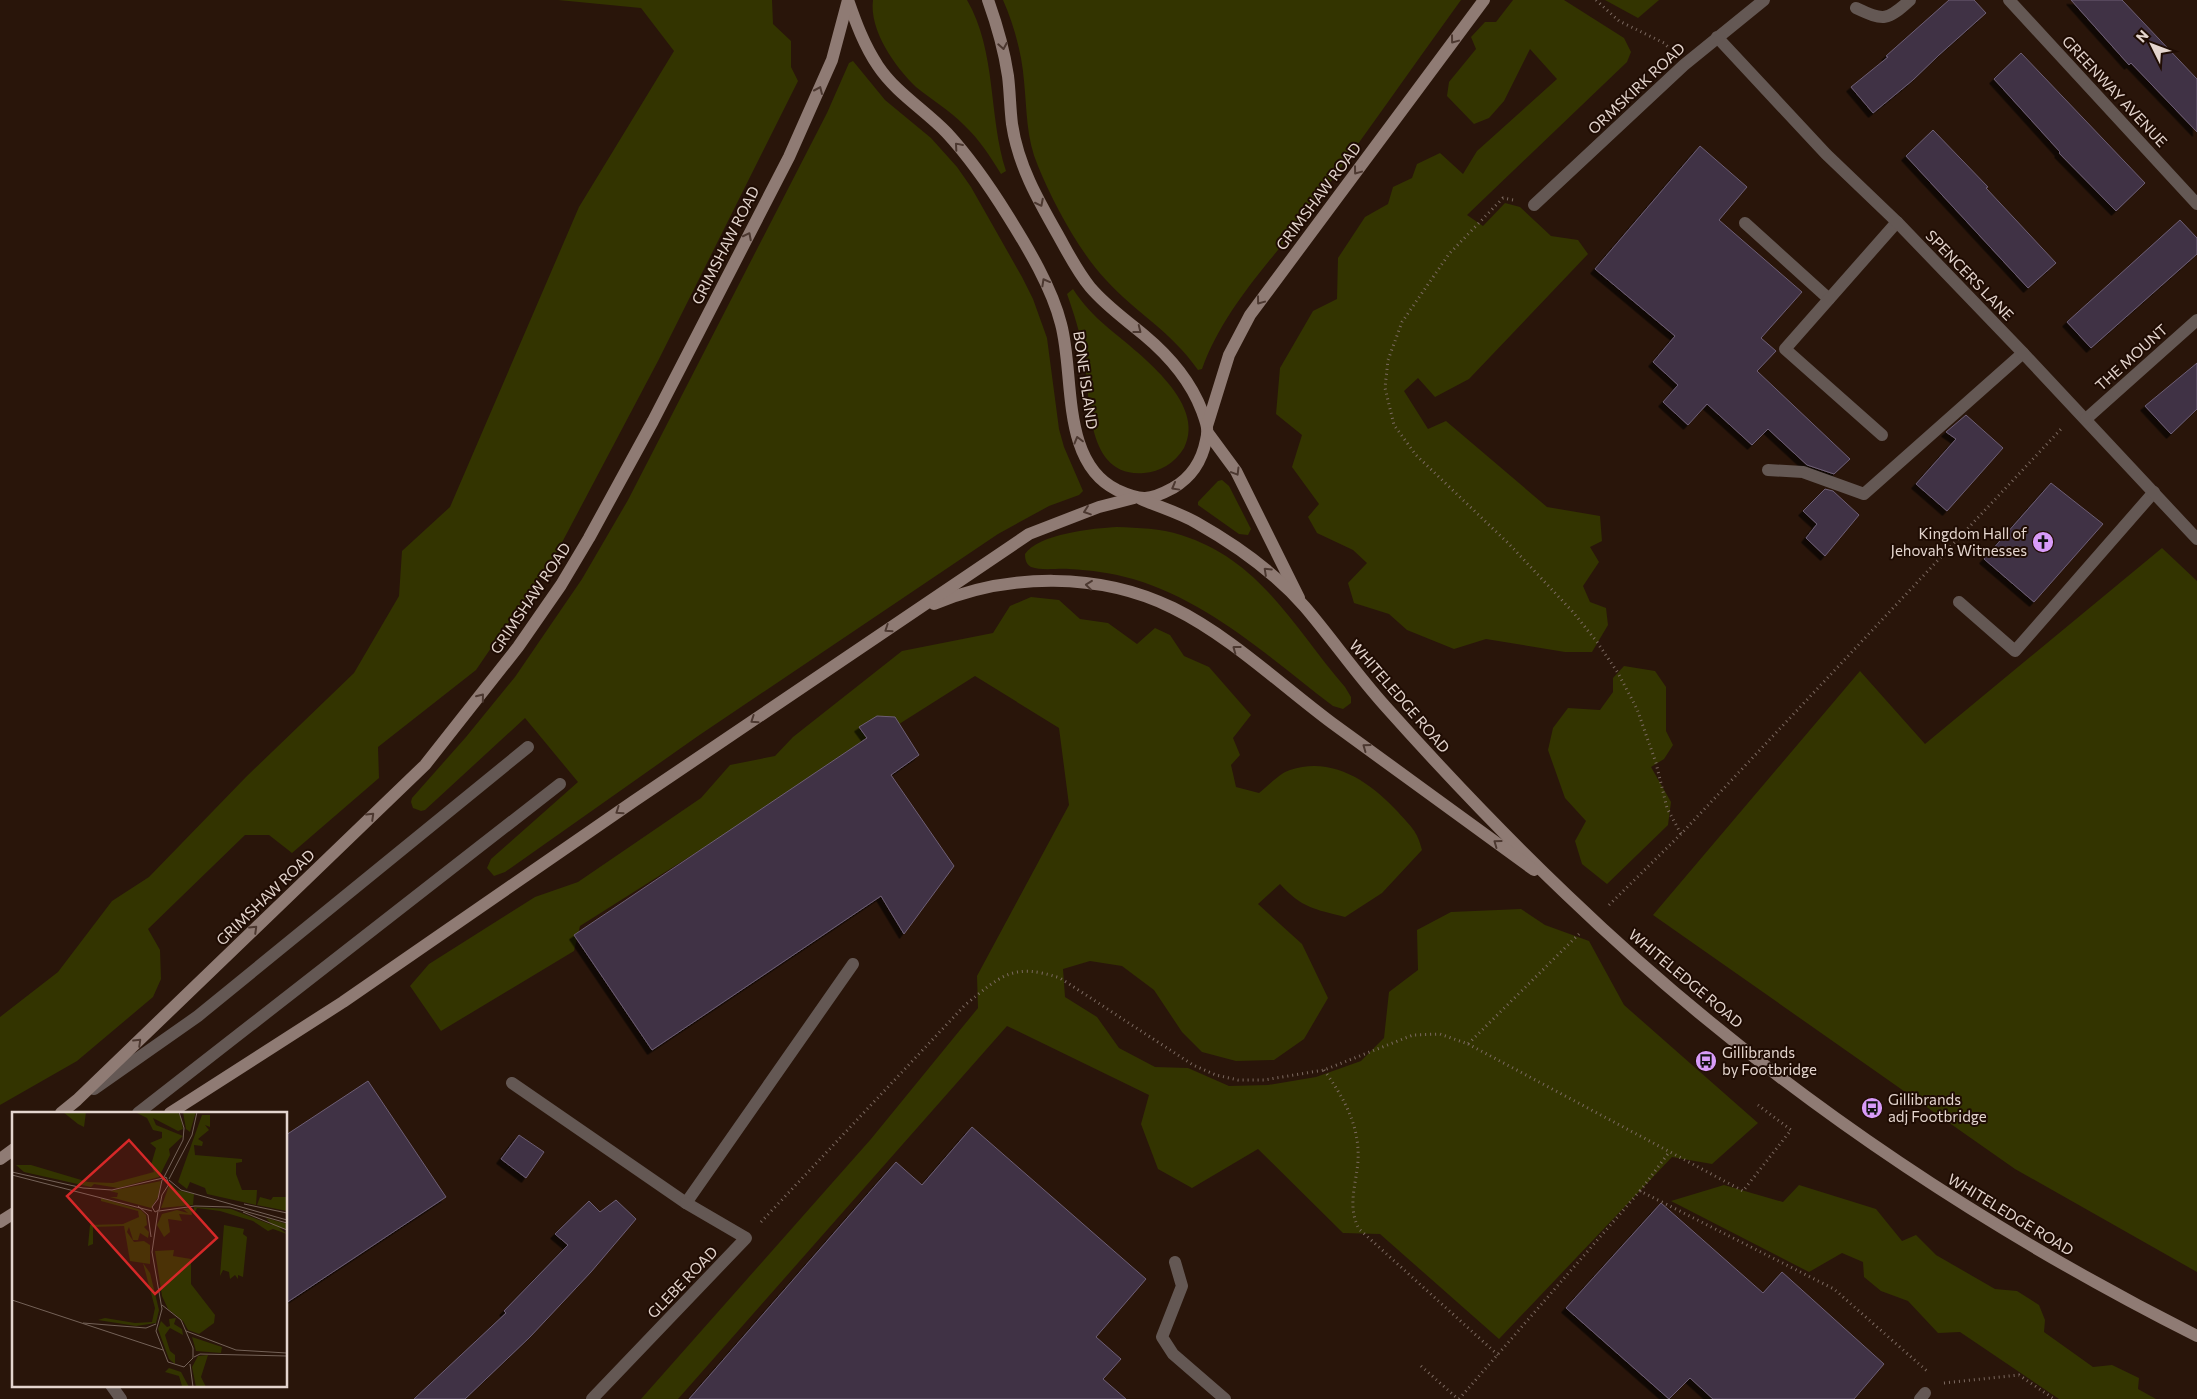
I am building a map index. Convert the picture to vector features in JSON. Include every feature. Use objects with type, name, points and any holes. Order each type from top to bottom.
[{"type":"main road","name":"BONE ISLAND","points":[[848,0],[863,40],[879,68],[903,94],[946,132],[975,166],[1010,218],[1051,293],[1062,324],[1074,427],[1081,450],[1094,470],[1111,487],[1137,499]]},
{"type":"main road","name":"GRIMSHAW ROAD","points":[[62,1112],[77,1100],[425,765],[518,647],[561,585],[589,538],[657,412],[789,157],[832,60],[848,0]]},
{"type":"main road","points":[[172,1112],[343,1002],[1029,534],[1080,513],[1163,493],[1184,482],[1196,468],[1204,451],[1208,429],[1197,398],[1181,373],[1164,354],[1145,335],[1110,309],[1089,286],[1074,265],[1040,205],[1021,164],[1012,125],[1002,38],[988,0]]},
{"type":"main road","name":"GRIMSHAW ROAD","points":[[1208,429],[1230,355],[1250,315],[1484,0]]},
{"type":"main road","name":"WHITELEDGE ROAD","points":[[1208,429],[1236,471],[1303,605]]},
{"type":"main road","name":"WHITELEDGE ROAD","points":[[1137,499],[1195,522],[1247,555],[1303,605],[1359,676],[1430,756],[1564,892],[1636,960],[1768,1069],[1886,1155],[2013,1235],[2118,1296],[2197,1336]]},
{"type":"main road","points":[[913,613],[964,593],[995,585],[1024,581],[1095,585],[1148,597],[1173,608],[1217,635],[1564,892]]},
{"type":"main road","points":[[0,1159],[12,1150]]},
{"type":"main road","points":[[0,1221],[12,1212]]},
{"type":"street","name":"ORMSKIRK ROAD","points":[[1534,205],[1684,65],[1717,36],[1764,0]]},
{"type":"street","points":[[1856,8],[1878,18],[1889,16],[1910,0]]},
{"type":"street","name":"GREENWAY AVENUE","points":[[2009,0],[2197,204]]},
{"type":"street","name":"SPENCERS LANE","points":[[1717,36],[1826,154],[1897,222],[2082,415],[2197,539]]},
{"type":"street","points":[[1882,435],[1785,349],[1897,222]]},
{"type":"street","points":[[1745,223],[1829,299]]},
{"type":"street","name":"THE MOUNT","points":[[2082,415],[2197,320]]},
{"type":"street","points":[[1768,470],[1803,472],[1864,494],[2023,353]]},
{"type":"street","points":[[1959,602],[2015,651],[2154,492]]},
{"type":"street","name":"GRIMSHAW ROAD","points":[[77,1100],[198,1016],[528,747]]},
{"type":"street","points":[[139,1112],[560,784]]},
{"type":"street","points":[[686,1203],[853,964]]},
{"type":"street","points":[[512,1083],[686,1203],[746,1238]]},
{"type":"street","name":"GLEBE ROAD","points":[[592,1399],[746,1238]]},
{"type":"street","points":[[1175,1262],[1182,1286],[1168,1317],[1162,1337],[1173,1354],[1225,1399]]},
{"type":"street","points":[[112,1386],[120,1399]]},
{"type":"path","points":[[1596,0],[1620,21],[1664,43],[1684,65]]},
{"type":"path","points":[[1534,205],[1503,198],[1449,254],[1402,322],[1388,360],[1385,388],[1394,425],[1416,455],[1509,544],[1573,612],[1618,673],[1637,709],[1656,764],[1667,808],[1681,834]]},
{"type":"path","points":[[1607,907],[1681,834],[2082,415]]},
{"type":"path","points":[[1468,1044],[1580,934]]},
{"type":"path","points":[[746,1238],[965,1005],[997,980],[1017,971],[1039,971],[1060,978],[1192,1065],[1216,1076],[1238,1080],[1264,1080],[1324,1070],[1413,1035],[1440,1034],[1468,1044],[1744,1191],[1791,1130],[1758,1105]]},
{"type":"path","points":[[1324,1070],[1337,1088],[1354,1122],[1358,1161],[1352,1201],[1353,1217],[1360,1229],[1498,1355]]},
{"type":"path","points":[[1422,1366],[1459,1399],[1640,1191],[1670,1151]]},
{"type":"path","points":[[1640,1191],[1834,1290],[1930,1373]]},
{"type":"path","points":[[1937,1379],[1941,1383],[2019,1375],[2054,1399]]},
{"type":"shaded area","points":[[558,0],[772,0],[773,24],[791,41],[791,67],[798,81],[658,361],[558,550],[476,670],[378,747],[379,778],[292,853],[269,835],[245,835],[148,929],[160,950],[161,979],[153,997],[77,1061],[0,1105],[0,1017],[58,972],[112,901],[149,877],[246,777],[354,673],[399,596],[402,551],[450,507],[579,207],[674,51],[641,8]]},
{"type":"shaded area","points":[[873,0],[967,0],[977,20],[988,62],[1000,150],[1006,171],[1001,174],[984,148],[969,130],[916,87],[892,59],[879,35],[875,23]]},
{"type":"shaded area","points":[[1003,0],[1461,0],[1310,210],[1236,305],[1211,347],[1202,369],[1198,370],[1188,356],[1165,333],[1117,292],[1096,269],[1086,256],[1051,195],[1031,145],[1021,60],[1011,19]]},
{"type":"shaded area","points":[[1513,0],[1564,0],[1624,38],[1631,52],[1627,62],[1467,215],[1483,226],[1505,203],[1520,207],[1551,236],[1578,240],[1588,254],[1469,379],[1435,397],[1418,378],[1404,391],[1428,429],[1446,421],[1547,507],[1600,516],[1602,541],[1590,547],[1599,562],[1583,586],[1590,602],[1606,608],[1608,625],[1592,652],[1565,652],[1486,639],[1454,649],[1407,630],[1389,614],[1354,603],[1348,583],[1367,563],[1353,550],[1317,533],[1308,517],[1319,504],[1292,467],[1302,435],[1276,414],[1280,368],[1313,311],[1337,299],[1338,258],[1365,217],[1388,204],[1393,187],[1412,178],[1417,164],[1440,153],[1463,174],[1477,151],[1557,79],[1530,49],[1504,101],[1489,118],[1474,124],[1447,96],[1449,82],[1476,49],[1471,37],[1485,22],[1496,22]]},
{"type":"shaded area","points":[[1605,0],[1659,0],[1638,18]]},
{"type":"shaded area","points":[[853,61],[885,100],[931,138],[957,167],[971,187],[1022,277],[1033,299],[1047,338],[1059,429],[1064,447],[1083,491],[1079,495],[1049,506],[998,534],[698,736],[505,872],[494,876],[487,868],[491,859],[578,782],[525,718],[425,810],[421,811],[413,808],[412,798],[466,737],[515,677],[582,579],[628,500],[827,113],[849,63]]},
{"type":"shaded area","points":[[1073,289],[1097,318],[1150,363],[1178,396],[1186,413],[1189,431],[1184,448],[1172,462],[1161,469],[1144,473],[1124,471],[1110,462],[1100,448],[1090,411],[1081,340],[1067,294]]},
{"type":"shaded area","points":[[1222,480],[1229,486],[1251,529],[1248,535],[1239,534],[1198,505],[1198,502],[1218,481]]},
{"type":"shaded area","points":[[1117,527],[1166,531],[1181,535],[1209,546],[1233,561],[1274,598],[1345,687],[1351,697],[1351,703],[1343,709],[1333,706],[1238,633],[1188,602],[1161,589],[1133,579],[1101,572],[1077,569],[1035,568],[1029,566],[1026,561],[1025,554],[1042,541],[1067,533]]},
{"type":"shaded area","points":[[2162,548],[2197,581],[2197,1272],[2015,1169],[1653,915],[1860,671],[1925,744]]},
{"type":"shaded area","points":[[1031,597],[1059,600],[1080,619],[1108,623],[1137,644],[1155,628],[1170,635],[1184,656],[1209,667],[1251,715],[1233,738],[1240,755],[1231,765],[1236,787],[1259,793],[1278,777],[1290,770],[1321,766],[1336,769],[1350,774],[1363,782],[1387,801],[1413,829],[1422,850],[1382,893],[1345,917],[1302,903],[1280,884],[1258,904],[1302,944],[1328,998],[1304,1039],[1274,1060],[1236,1061],[1202,1052],[1182,1032],[1154,990],[1122,966],[1090,961],[1063,969],[1065,997],[1097,1017],[1119,1048],[1155,1067],[1188,1068],[1229,1086],[1268,1085],[1316,1077],[1361,1061],[1384,1038],[1389,992],[1418,970],[1417,930],[1451,912],[1521,909],[1545,925],[1589,941],[1624,1005],[1758,1123],[1712,1164],[1672,1157],[1499,1339],[1380,1234],[1343,1233],[1258,1149],[1192,1188],[1158,1169],[1141,1124],[1149,1095],[1007,1026],[678,1399],[641,1399],[871,1139],[978,1008],[977,976],[1069,805],[1059,728],[975,676],[580,926],[574,951],[441,1031],[410,986],[429,964],[535,897],[578,882],[701,798],[730,765],[775,756],[793,737],[902,651],[993,633],[1010,606]]},
{"type":"shaded area","points":[[1624,666],[1655,671],[1666,687],[1666,731],[1673,745],[1664,759],[1651,767],[1671,802],[1668,825],[1607,884],[1582,864],[1575,841],[1586,821],[1565,798],[1548,750],[1553,728],[1568,708],[1600,710],[1613,692],[1613,678]]},
{"type":"shaded area","points":[[1724,1185],[1783,1202],[1799,1185],[1876,1209],[1902,1241],[1916,1235],[1936,1255],[1995,1289],[2017,1291],[2039,1305],[2045,1320],[2044,1332],[2093,1367],[2112,1365],[2139,1378],[2138,1389],[2156,1399],[2059,1399],[1960,1332],[1938,1333],[1908,1301],[1881,1291],[1864,1277],[1863,1262],[1842,1253],[1809,1272],[1671,1201]]},
{"type":"building","points":[[1949,0],[1974,0],[1986,13],[1913,80],[1873,113],[1851,87],[1888,57],[1886,56]]},
{"type":"building","points":[[2071,0],[2122,0],[2197,79],[2197,132],[2131,63],[2129,65]]},
{"type":"building","points":[[2021,53],[2145,183],[2116,211],[2059,153],[1994,79]]},
{"type":"building","points":[[1933,130],[1988,187],[1986,188],[2056,263],[2028,288],[1906,156]]},
{"type":"building","points":[[1700,146],[1747,187],[1719,220],[1802,292],[1761,338],[1776,351],[1757,371],[1850,459],[1834,474],[1807,465],[1768,429],[1752,445],[1707,404],[1688,425],[1663,402],[1678,385],[1653,362],[1675,336],[1595,269]]},
{"type":"building","points":[[2180,220],[2197,238],[2197,254],[2091,348],[2067,322]]},
{"type":"building","points":[[2197,363],[2197,409],[2171,434],[2145,406]]},
{"type":"building","points":[[1966,415],[2003,448],[1947,511],[1916,484],[1956,439],[1946,432]]},
{"type":"building","name":"Kingdom Hall of Jehovah's Witnesses","points":[[2051,483],[2103,524],[2034,602],[1984,559]]},
{"type":"building","points":[[1825,489],[1833,491],[1859,515],[1825,556],[1806,538],[1817,524],[1803,511]]},
{"type":"building","points":[[877,716],[895,717],[919,755],[891,775],[954,866],[904,934],[881,896],[652,1050],[574,935],[867,738],[859,727]]},
{"type":"building","points":[[368,1081],[446,1197],[288,1302],[288,1134]]},
{"type":"building","points":[[972,1127],[1146,1279],[1096,1337],[1121,1359],[1103,1379],[1126,1399],[689,1399],[896,1162],[922,1185]]},
{"type":"building","points":[[519,1135],[544,1152],[526,1178],[501,1159]]},
{"type":"building","points":[[616,1200],[636,1219],[591,1272],[530,1337],[465,1399],[414,1399],[506,1313],[504,1311],[568,1245],[555,1234],[589,1201],[600,1212]]},
{"type":"building","points":[[1661,1203],[1763,1293],[1782,1272],[1884,1364],[1854,1399],[1713,1399],[1690,1378],[1669,1399],[1566,1308]]},
{"type":"place","name":"Kingdom Hall of Jehovah's Witnesses","points":[[2043,542]]},
{"type":"place","name":"Gillibrands by Footbridge","points":[[1706,1061]]},
{"type":"place","name":"Gillibrands adj Footbridge","points":[[1872,1108]]}]
